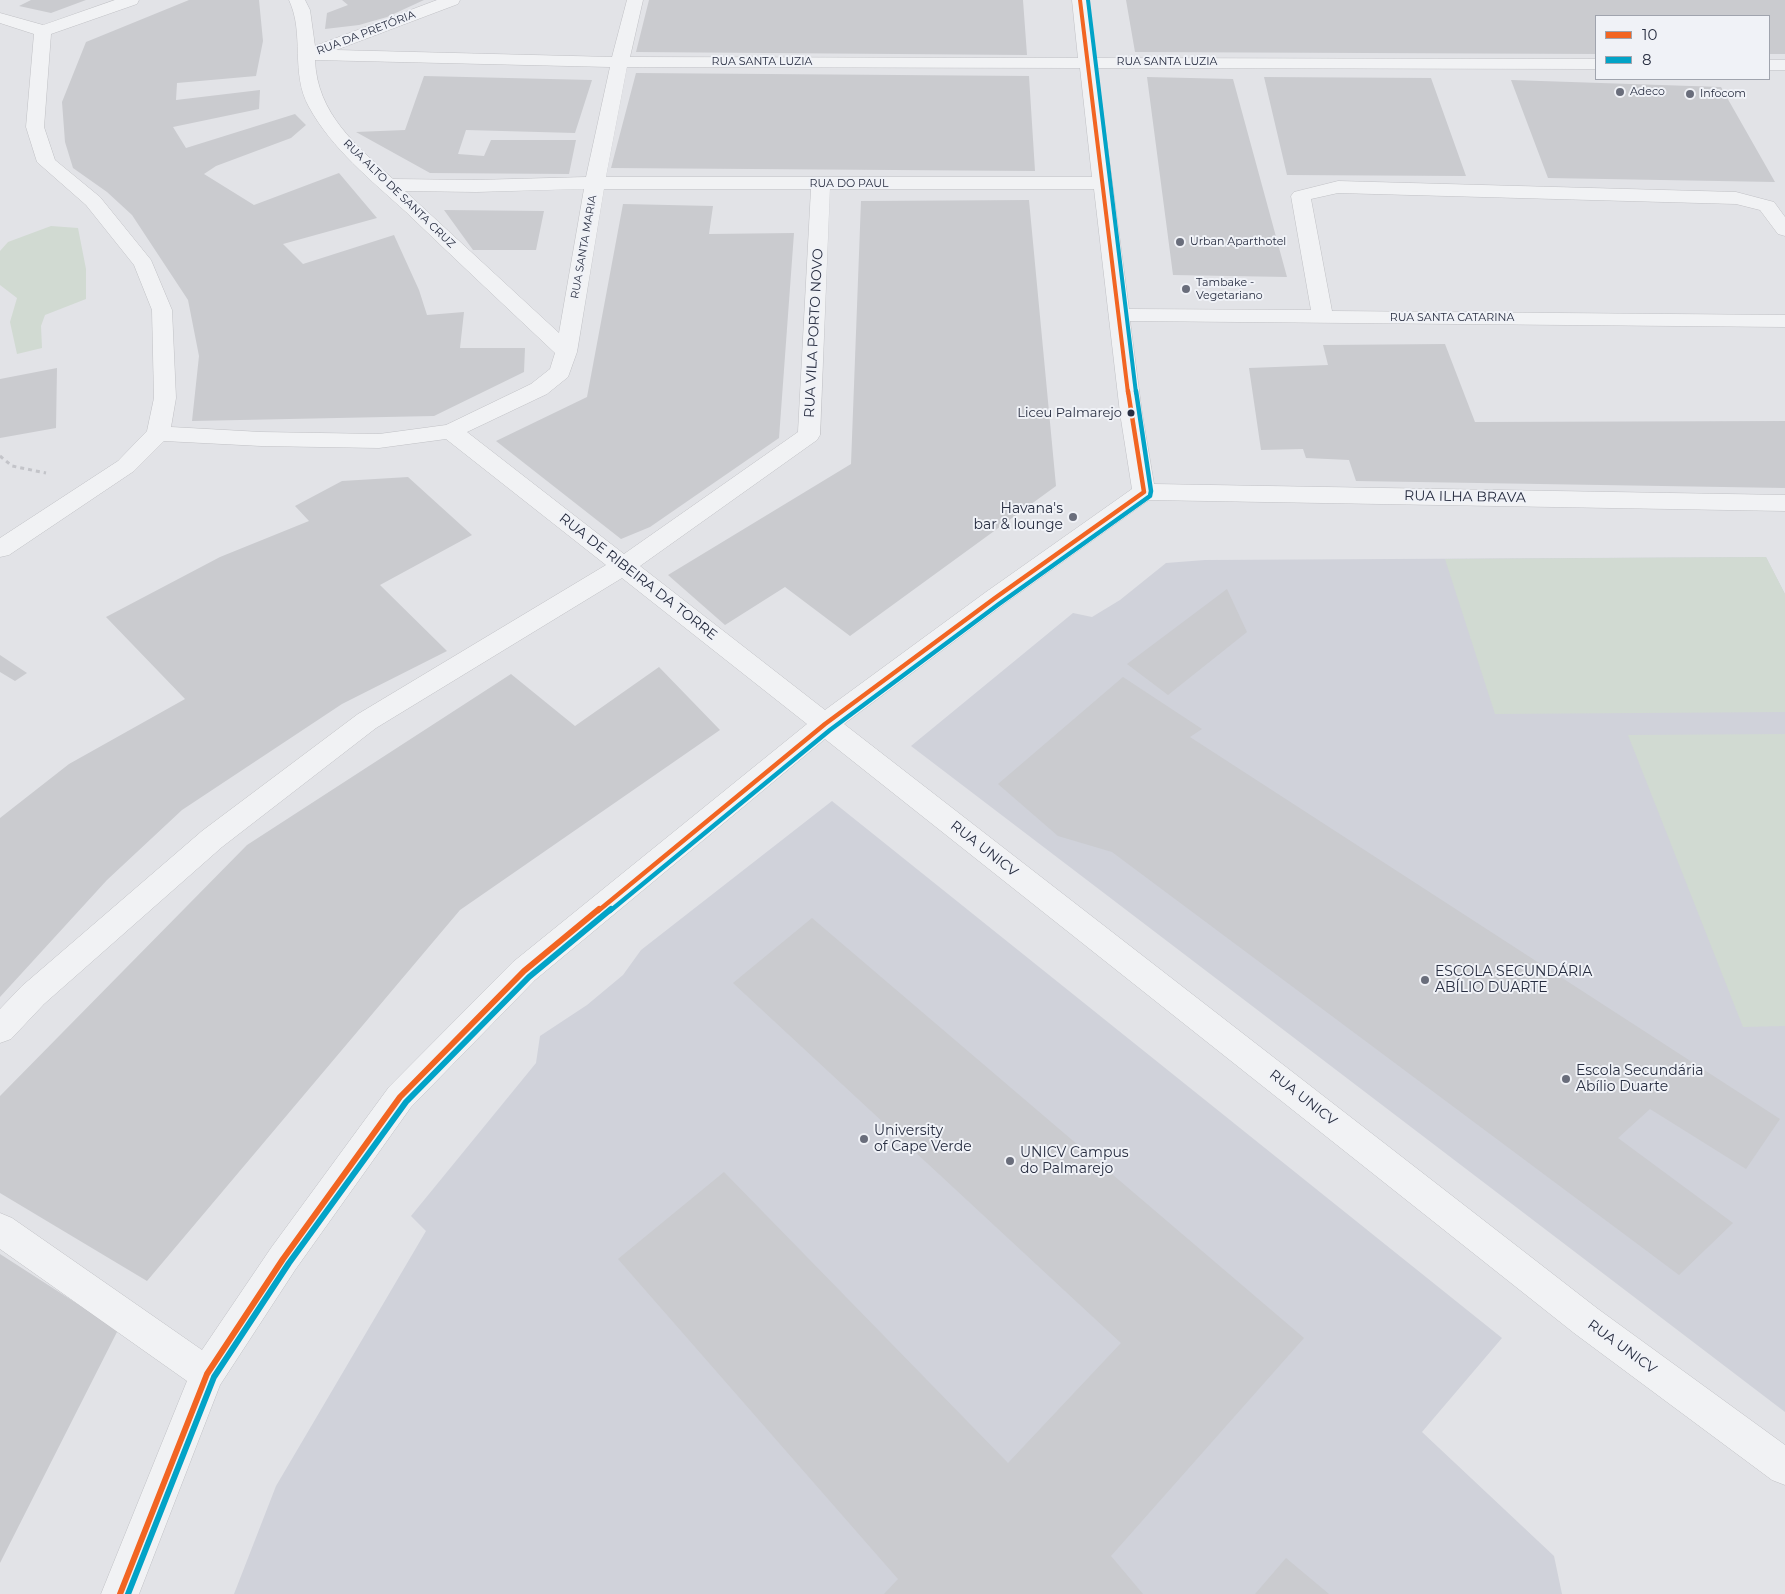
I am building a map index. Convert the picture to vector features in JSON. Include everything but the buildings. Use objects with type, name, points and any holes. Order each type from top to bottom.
[{"type":"street","points":[[0,18],[43,32],[131,0]]},
{"type":"street","name":"RUA ALTO DE SANTA CRUZ","points":[[297,0],[302,10],[308,55],[307,79],[317,106],[346,146],[566,352]]},
{"type":"street","name":"RUA DA PRETÓRIA","points":[[308,55],[452,0]]},
{"type":"street","name":"RUA SANTA MARIA","points":[[158,434],[261,440],[379,441],[451,431],[539,389],[560,372],[566,352],[594,183],[618,62],[635,0]]},
{"type":"street","points":[[120,1594],[207,1374],[283,1259],[400,1096],[524,971],[825,724],[995,598],[1144,492],[1131,413],[1080,0]]},
{"type":"street","points":[[0,549],[126,466],[158,434],[166,398],[162,310],[144,264],[93,201],[46,162],[35,127],[43,32]]},
{"type":"street","name":"RUA SANTA LUZIA","points":[[308,55],[618,62],[1595,64]]},
{"type":"street","points":[[1770,65],[1785,65]]},
{"type":"street","name":"RUA DO PAUL","points":[[387,185],[1103,183]]},
{"type":"street","name":"RUA VILA PORTO NOVO","points":[[623,566],[808,435],[821,184]]},
{"type":"street","points":[[1323,317],[1301,196],[1338,187],[1736,198],[1767,206],[1785,230]]},
{"type":"street","name":"RUA SANTA CATARINA","points":[[1119,315],[1785,321]]},
{"type":"street","name":"RUA DE RIBEIRA DA TORRE","points":[[451,431],[825,724]]},
{"type":"street","name":"RUA ILHA BRAVA","points":[[1144,492],[1785,503]]},
{"type":"street","points":[[0,1030],[33,995],[212,839],[367,722],[623,566]]},
{"type":"street","name":"RUA UNICV","points":[[825,724],[1586,1321],[1785,1467]]},
{"type":"street","points":[[0,1229],[207,1374]]},
{"type":"shaded area","points":[[51,226],[78,228],[86,269],[86,299],[45,315],[41,326],[42,348],[17,354],[10,322],[17,298],[0,285],[0,251],[8,242]]},
{"type":"shaded area","name":"Escola Secundária Abílio Duarte","points":[[1766,557],[1785,594],[1785,1412],[911,746],[1073,613],[1092,617],[1120,600],[1166,563],[1205,560]]},
{"type":"shaded area","points":[[1766,557],[1785,594],[1785,712],[1495,714],[1445,559]]},
{"type":"shaded area","points":[[1785,734],[1785,1026],[1743,1027],[1628,735]]},
{"type":"shaded area","name":"University of Cape Verde","points":[[832,801],[1502,1338],[1422,1432],[1554,1556],[1562,1594],[234,1594],[276,1486],[426,1231],[411,1216],[536,1063],[540,1036],[587,1005],[623,975],[641,950]]},
{"type":"transit line","name":"10","points":[[120,1594],[207,1374],[283,1259],[400,1097],[524,971],[825,724],[995,598],[1144,492],[1131,413],[1080,0]]},
{"type":"transit line","name":"8","points":[[128,1594],[214,1377],[289,1263],[406,1102],[529,977],[830,730],[999,604],[1150,496],[1151,491],[1138,412],[1088,0]]},
{"type":"place","name":"Adeco","points":[[1620,92]]},
{"type":"place","name":"Infocom","points":[[1690,94]]},
{"type":"place","name":"Urban Aparthotel","points":[[1180,242]]},
{"type":"place","name":"Tambake - Vegetariano","points":[[1186,289]]},
{"type":"place","name":"Liceu Palmarejo","points":[[1131,413]]},
{"type":"place","name":"Havana's bar & lounge","points":[[1073,517]]},
{"type":"place","name":"ESCOLA SECUNDÁRIA ABÍLIO DUARTE","points":[[1425,980]]},
{"type":"place","name":"Escola Secundária Abílio Duarte","points":[[1566,1079]]},
{"type":"place","name":"University of Cape Verde","points":[[864,1139]]},
{"type":"place","name":"UNICV Campus do Palmarejo","points":[[1010,1161]]}]
